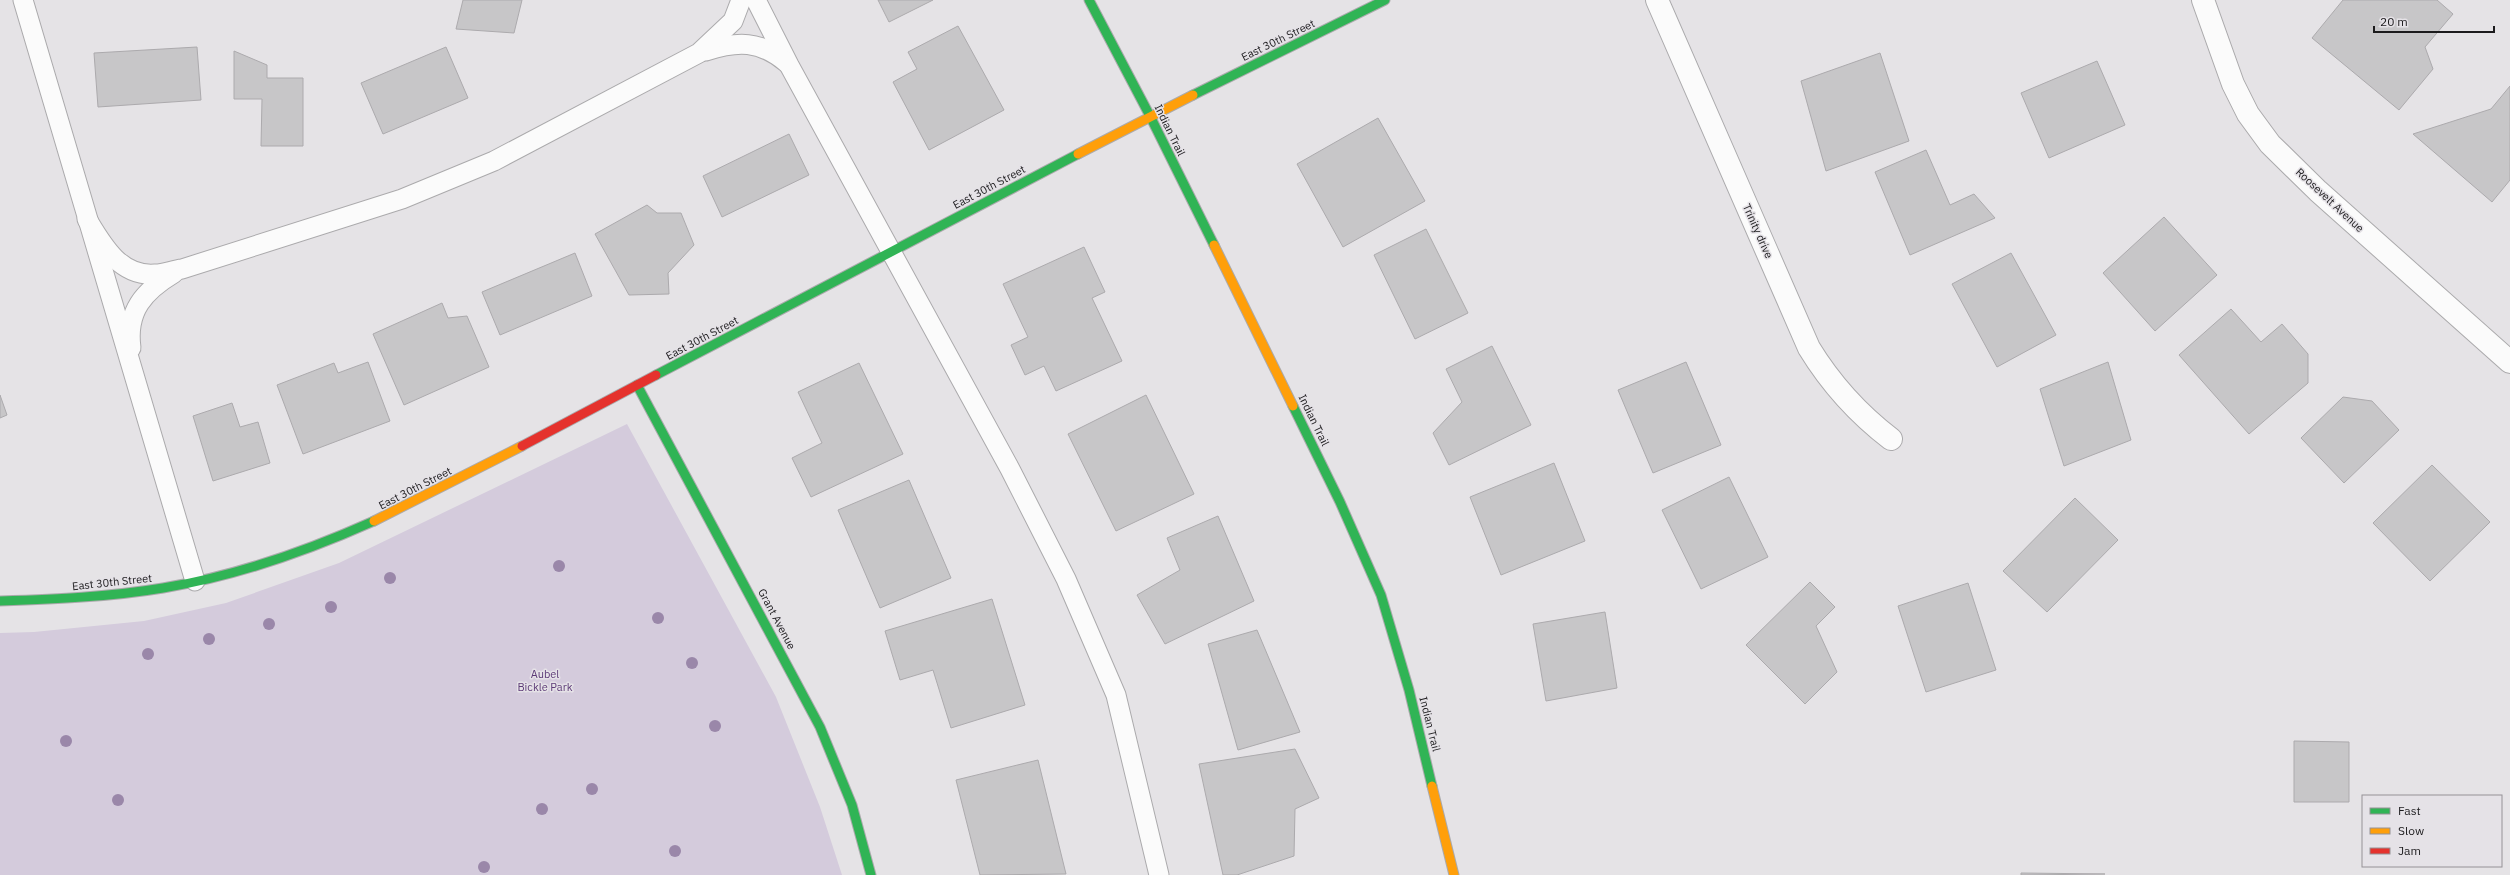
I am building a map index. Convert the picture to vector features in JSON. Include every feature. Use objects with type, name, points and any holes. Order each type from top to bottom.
[{"type":"street","name":"Indian Trail","points":[[1089,0],[1150,116],[1337,495],[1381,594],[1409,690],[1454,875]]},
{"type":"street","name":"East 30th Street","points":[[0,601],[120,594],[165,588],[195,581],[304,549],[390,515],[1150,116],[1385,0]]},
{"type":"street","name":"Trinity drive","points":[[1658,0],[1809,348],[1824,374],[1844,397],[1866,420],[1891,438]]},
{"type":"street","name":"Roosevelt Avenue","points":[[2204,0],[2233,84],[2248,114],[2270,144],[2318,191],[2510,362]]},
{"type":"street","name":"Grant Avenue","points":[[637,385],[752,595],[820,727],[852,805],[870,875]]},
{"type":"lane","points":[[23,0],[195,581]]},
{"type":"lane","points":[[698,53],[733,21],[741,0]]},
{"type":"lane","points":[[756,0],[789,65],[1010,469],[1076,601],[1116,695],[1159,875]]},
{"type":"lane","points":[[87,219],[104,248],[115,260],[127,267],[141,273],[154,274],[182,269],[313,228],[448,182],[494,161],[698,53],[724,45],[749,44],[771,51],[789,65]]},
{"type":"lane","points":[[136,381],[130,341],[132,321],[138,304],[154,285],[182,269]]},
{"type":"green space","name":"Aubel Bickle Park","points":[[627,424],[776,697],[820,807],[842,875],[0,875],[0,633],[34,632],[144,621],[226,603],[339,563]]},
{"type":"building","points":[[463,0],[522,0],[514,33],[456,29]]},
{"type":"building","points":[[878,0],[933,0],[889,22]]},
{"type":"building","points":[[2343,0],[2437,0],[2453,14],[2425,47],[2433,69],[2399,110],[2312,38]]},
{"type":"building","points":[[958,26],[1004,110],[929,150],[893,82],[917,69],[908,52]]},
{"type":"building","points":[[197,47],[201,100],[98,107],[94,53]]},
{"type":"building","points":[[446,47],[468,98],[383,134],[361,83]]},
{"type":"building","points":[[234,51],[267,65],[267,78],[303,78],[303,146],[261,146],[262,99],[234,99]]},
{"type":"building","points":[[1880,53],[1909,141],[1826,171],[1801,81]]},
{"type":"building","points":[[2097,61],[2125,125],[2049,158],[2021,93]]},
{"type":"building","points":[[2510,86],[2510,180],[2492,202],[2413,134],[2491,109]]},
{"type":"building","points":[[1378,118],[1425,201],[1343,247],[1297,164]]},
{"type":"building","points":[[789,134],[809,175],[722,217],[703,176]]},
{"type":"building","points":[[1926,150],[1950,205],[1974,194],[1995,218],[1910,255],[1875,172]]},
{"type":"building","points":[[647,205],[657,213],[681,213],[694,245],[668,273],[669,294],[629,295],[595,234]]},
{"type":"building","points":[[2164,217],[2217,275],[2155,331],[2103,273]]},
{"type":"building","points":[[1426,229],[1468,313],[1415,339],[1374,255]]},
{"type":"building","points":[[1084,247],[1105,292],[1092,298],[1122,361],[1056,391],[1044,366],[1025,375],[1011,345],[1028,337],[1003,284]]},
{"type":"building","points":[[575,253],[592,296],[500,335],[482,292]]},
{"type":"building","points":[[2011,253],[2056,335],[1997,367],[1952,284]]},
{"type":"building","points":[[442,303],[448,318],[467,316],[489,367],[404,405],[373,334]]},
{"type":"building","points":[[2231,309],[2261,342],[2282,324],[2308,354],[2308,383],[2249,434],[2179,355]]},
{"type":"building","points":[[1492,346],[1531,425],[1449,465],[1433,433],[1462,402],[1446,369]]},
{"type":"building","points":[[368,362],[390,421],[303,454],[277,385],[334,363],[338,373]]},
{"type":"building","points":[[1686,362],[1721,445],[1653,473],[1618,390]]},
{"type":"building","points":[[2108,362],[2131,440],[2064,466],[2040,389]]},
{"type":"building","points":[[859,363],[903,454],[811,497],[792,458],[822,443],[798,392]]},
{"type":"building","points":[[0,395],[7,415],[0,418]]},
{"type":"building","points":[[1146,395],[1194,494],[1116,531],[1068,434]]},
{"type":"building","points":[[2343,397],[2372,401],[2399,430],[2344,483],[2301,438]]},
{"type":"building","points":[[232,403],[240,427],[258,422],[270,463],[213,481],[193,416]]},
{"type":"building","points":[[1554,463],[1585,541],[1501,575],[1470,497]]},
{"type":"building","points":[[2432,465],[2490,522],[2430,581],[2373,523]]},
{"type":"building","points":[[1729,477],[1768,557],[1701,589],[1662,510]]},
{"type":"building","points":[[909,480],[951,578],[880,608],[838,510]]},
{"type":"building","points":[[2075,498],[2118,540],[2047,612],[2003,571]]},
{"type":"building","points":[[1218,516],[1254,601],[1165,644],[1137,595],[1180,570],[1167,538]]},
{"type":"building","points":[[1810,582],[1835,607],[1816,626],[1837,672],[1805,704],[1746,645]]},
{"type":"building","points":[[1968,583],[1996,670],[1926,692],[1898,606]]},
{"type":"building","points":[[992,599],[1025,705],[951,728],[933,670],[900,680],[885,631]]},
{"type":"building","points":[[1605,612],[1617,688],[1546,701],[1533,624]]},
{"type":"building","points":[[1257,630],[1300,732],[1238,750],[1208,644]]},
{"type":"building","points":[[2294,741],[2349,742],[2349,802],[2294,802]]},
{"type":"building","points":[[1295,749],[1319,798],[1295,809],[1294,856],[1237,875],[1223,875],[1199,764]]},
{"type":"building","points":[[1038,760],[1066,874],[980,875],[956,780]]},
{"type":"building","points":[[2021,873],[2105,874],[2021,875]]},
{"type":"traffic: fast","points":[[1089,0],[1150,116],[1214,245]]},
{"type":"traffic: fast","points":[[1193,95],[1385,0]]},
{"type":"traffic: fast","points":[[656,375],[1078,154]]},
{"type":"traffic: fast","points":[[637,385],[820,727],[852,805],[871,875]]},
{"type":"traffic: fast","points":[[1293,406],[1340,502],[1381,595],[1409,690],[1432,786]]},
{"type":"traffic: fast","points":[[0,601],[102,596],[190,583],[217,577],[271,561],[349,532],[374,521]]},
{"type":"traffic: slow","points":[[1078,154],[1193,95]]},
{"type":"traffic: slow","points":[[1214,245],[1293,406]]},
{"type":"traffic: slow","points":[[374,521],[522,446]]},
{"type":"traffic: slow","points":[[1432,786],[1454,875]]},
{"type":"traffic: jam","points":[[522,446],[656,375]]}]
